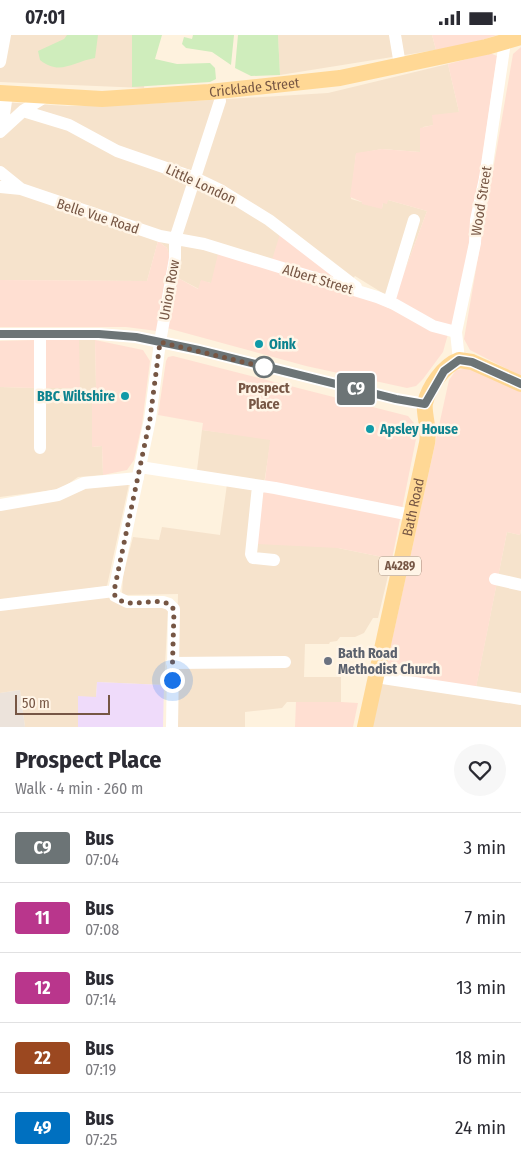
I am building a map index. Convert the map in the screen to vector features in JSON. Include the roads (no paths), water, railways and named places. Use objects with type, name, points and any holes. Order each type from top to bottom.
[{"type":"main road","name":"Cricklade Street","points":[[3,93],[45,97],[121,98],[209,92],[330,79],[521,37]]},
{"type":"main road","points":[[425,404],[444,371],[459,360],[472,362],[521,383]]},
{"type":"main road","name":"Bath Road","points":[[365,727],[428,435],[425,404]]},
{"type":"street","points":[[0,62],[5,35]]},
{"type":"street","points":[[395,35],[400,65]]},
{"type":"street","name":"Wood Street","points":[[459,360],[456,333],[474,243],[476,220],[486,169],[505,42]]},
{"type":"street","points":[[1,131],[3,93]]},
{"type":"street","points":[[1,131],[23,111],[45,97]]},
{"type":"street","name":"Union Row","points":[[160,342],[175,258],[175,239],[220,101]]},
{"type":"street","name":"Little London","points":[[23,111],[69,125],[118,151],[195,178],[269,220],[361,291]]},
{"type":"street","name":"Belle Vue Road","points":[[0,172],[21,189]]},
{"type":"street","name":"Belle Vue Road","points":[[0,187],[21,189],[69,207],[175,239]]},
{"type":"street","points":[[389,301],[414,220]]},
{"type":"street","name":"Albert Street","points":[[175,239],[204,244],[361,291],[389,301],[432,326],[456,333]]},
{"type":"street","points":[[0,334],[120,335],[160,342],[396,399],[425,404]]},
{"type":"street","points":[[40,334],[40,448]]},
{"type":"street","points":[[160,342],[150,419],[114,591],[115,596],[122,601],[163,602],[172,606],[174,611],[172,727]]},
{"type":"street","points":[[0,505],[58,495],[84,483],[139,472],[275,488],[411,515]]},
{"type":"street","points":[[258,486],[251,554],[253,558],[274,560]]},
{"type":"street","points":[[495,579],[521,585]]},
{"type":"street","points":[[0,605],[114,591]]},
{"type":"street","points":[[172,663],[285,662]]},
{"type":"street","points":[[376,677],[521,699]]},
{"type":"place","name":"Oink","points":[[259,344]]},
{"type":"place","name":"Prospect Place","points":[[264,367]]},
{"type":"place","name":"BBC Wiltshire","points":[[125,396]]},
{"type":"place","name":"Apsley House","points":[[370,429]]},
{"type":"place","name":"Bath Road Methodist Church","points":[[328,661]]}]
